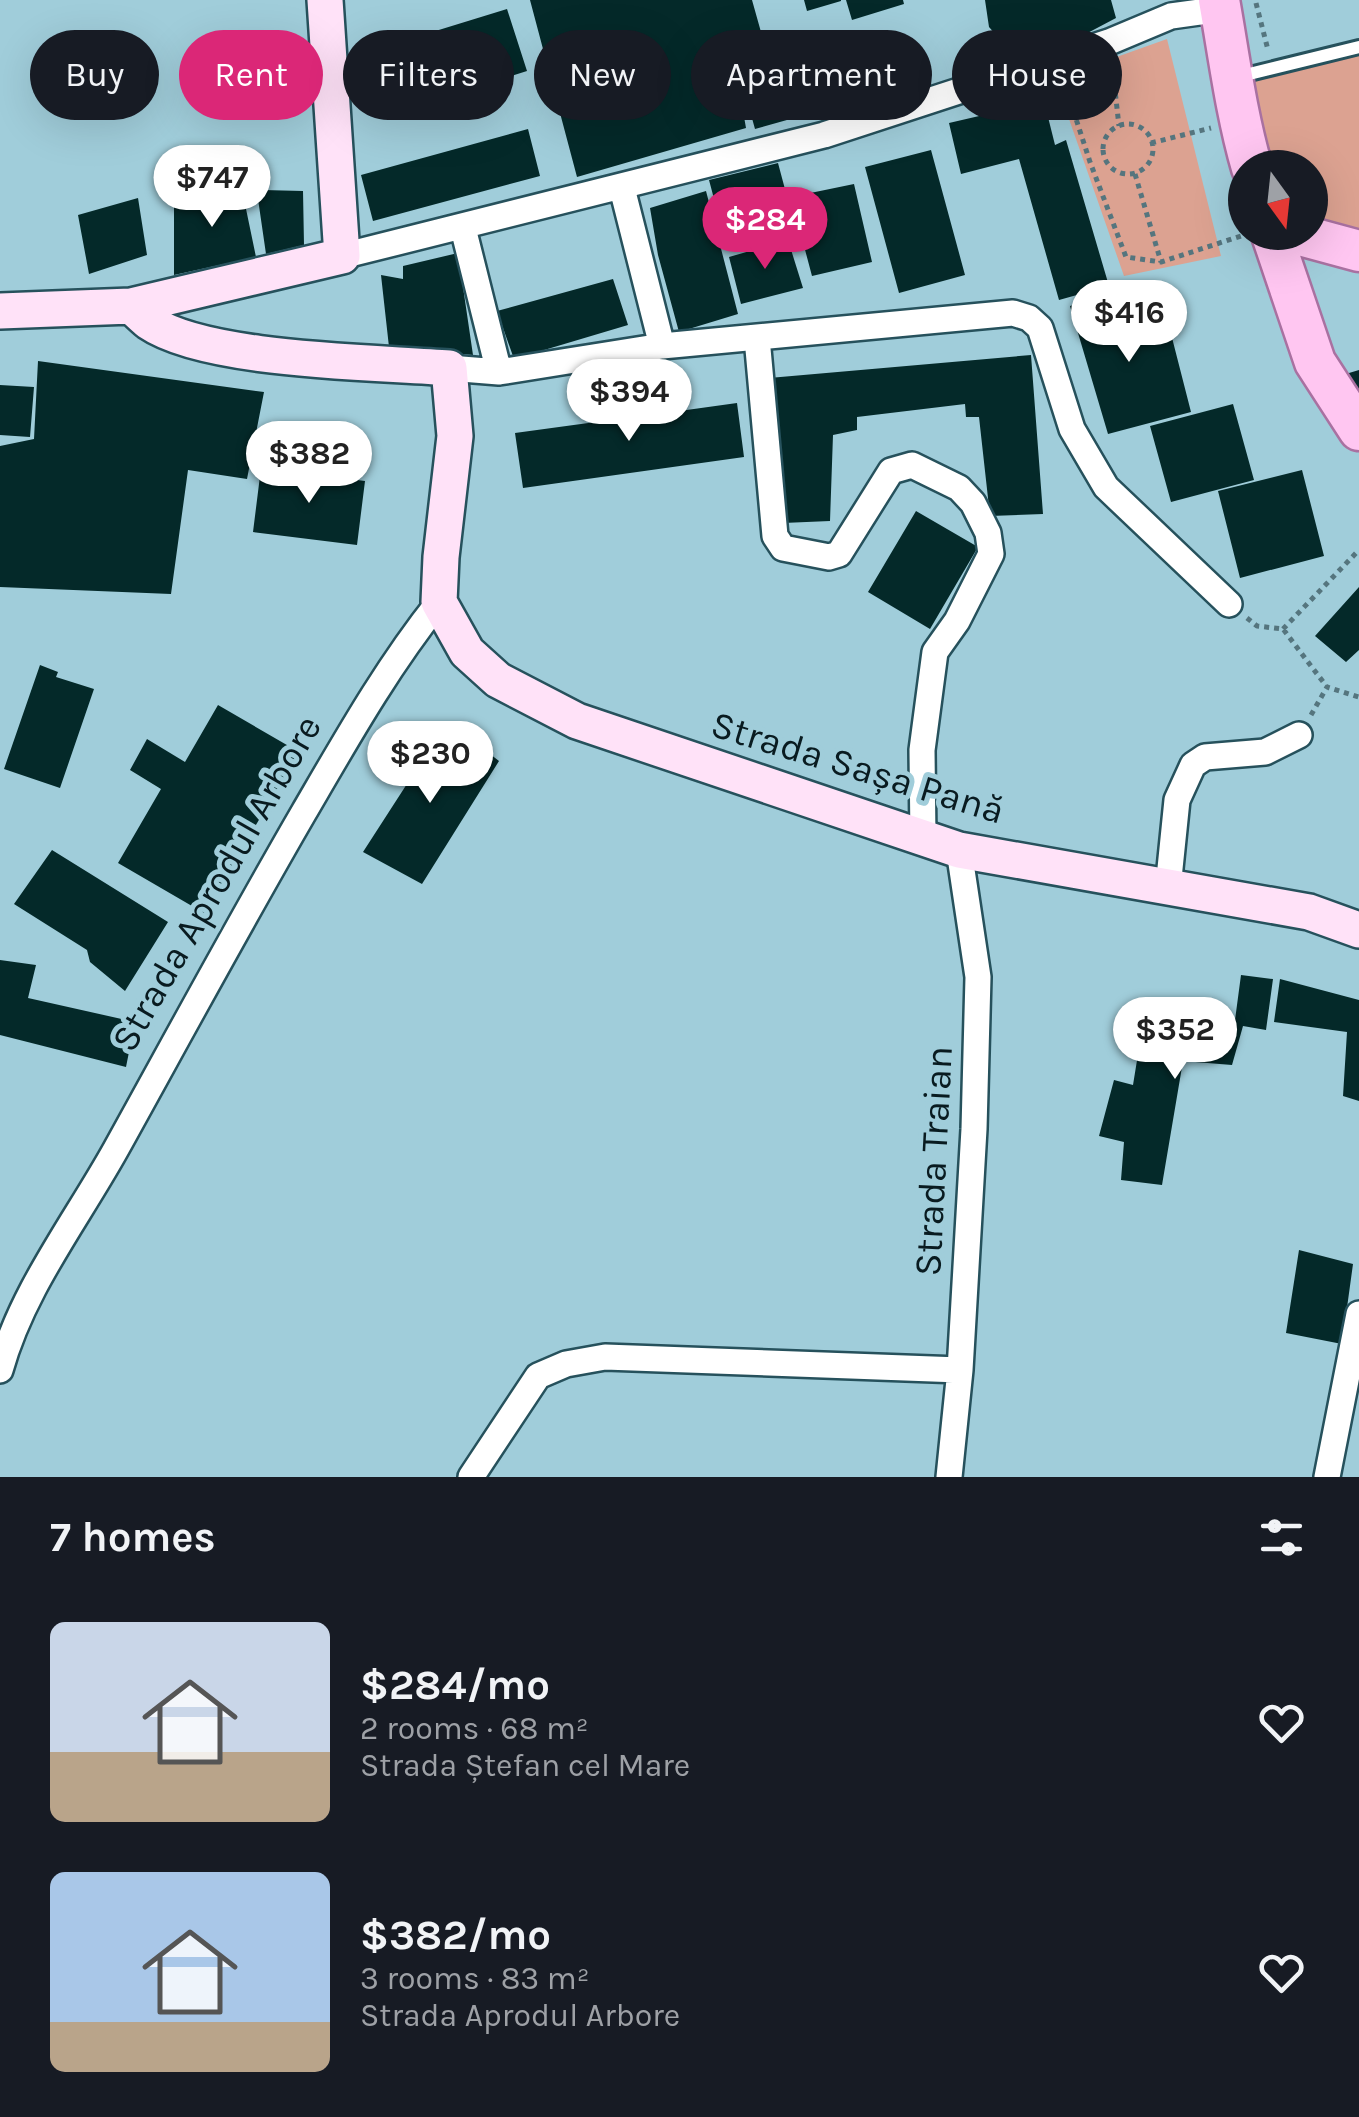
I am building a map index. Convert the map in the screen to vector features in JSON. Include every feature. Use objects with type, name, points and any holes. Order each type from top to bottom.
[{"type":"main road","points":[[1232,3],[1254,74],[1238,121],[1247,150]]},
{"type":"main road","points":[[1328,243],[1359,251]]},
{"type":"main road","points":[[1277,250],[1314,362],[1359,430]]},
{"type":"street","points":[[325,0],[342,256]]},
{"type":"street","points":[[1122,36],[1170,16],[1232,3]]},
{"type":"street","points":[[0,311],[132,306],[622,188],[824,135],[952,93]]},
{"type":"street","points":[[622,188],[662,346]]},
{"type":"street","points":[[462,228],[498,372]]},
{"type":"street","points":[[132,306],[150,322],[186,338],[244,352],[498,372],[662,346],[1013,313],[1040,328],[1072,429],[1106,487],[1229,604]]},
{"type":"street","points":[[757,338],[774,536],[783,548],[829,557],[839,554],[891,471],[912,465],[959,488],[988,532],[991,554],[957,621],[935,652],[922,750],[923,840]]},
{"type":"street","points":[[439,602],[440,558],[455,436],[448,368]]},
{"type":"street","name":"Strada Sașa Pană","points":[[439,602],[466,652],[498,680],[577,720],[959,850],[1309,912],[1359,930]]},
{"type":"street","name":"Strada Aprodul Arbore","points":[[0,1370],[24,1304],[116,1149],[208,978],[347,738],[406,644],[439,602]]},
{"type":"street","points":[[1168,888],[1177,800],[1193,765],[1205,757],[1265,752],[1300,735]]},
{"type":"street","name":"Strada Traian","points":[[949,1477],[960,1370],[974,1129],[978,977],[959,850]]},
{"type":"street","points":[[1327,1477],[1359,1314]]},
{"type":"street","points":[[471,1477],[538,1376],[566,1364],[605,1357],[960,1370]]},
{"type":"lane","points":[[1254,74],[1359,47]]},
{"type":"path","points":[[1232,3],[1254,74]]},
{"type":"path","points":[[1076,120],[1126,257],[1161,262],[1228,240]]},
{"type":"path","points":[[1118,120],[1119,126]]},
{"type":"path","points":[[1151,143],[1238,121]]},
{"type":"path","points":[[1136,125],[1151,143],[1150,160],[1134,173],[1116,170],[1106,158],[1104,143],[1119,126],[1136,125]]},
{"type":"path","points":[[1090,162],[1106,158]]},
{"type":"path","points":[[1134,173],[1161,262]]},
{"type":"path","points":[[1282,629],[1359,550]]},
{"type":"path","points":[[1229,604],[1256,626],[1282,629],[1328,687],[1359,697]]},
{"type":"path","points":[[1300,735],[1328,687]]},
{"type":"shaded area","points":[[1167,39],[1221,256],[1124,276],[1069,120],[1122,120],[1122,55]]},
{"type":"shaded area","points":[[1359,50],[1359,232],[1328,224],[1328,150],[1262,150],[1250,77]]},
{"type":"building","points":[[530,0],[752,0],[760,30],[691,30],[691,120],[745,120],[746,128],[577,177],[562,120],[671,120],[671,30],[538,30]]},
{"type":"building","points":[[804,0],[841,0],[841,1],[807,11]]},
{"type":"building","points":[[846,0],[903,0],[904,4],[852,20]]},
{"type":"building","points":[[985,0],[1111,0],[1116,18],[1093,30],[989,27]]},
{"type":"building","points":[[507,9],[514,30],[439,30]]},
{"type":"building","points":[[514,31],[527,71],[514,75]]},
{"type":"building","points":[[752,120],[787,120],[755,129]]},
{"type":"building","points":[[1049,120],[1055,145],[1066,140],[1109,286],[1059,300],[1019,159],[961,174],[949,123]]},
{"type":"building","points":[[528,129],[540,176],[373,221],[361,175]]},
{"type":"building","points":[[931,150],[965,275],[899,293],[865,167]]},
{"type":"building","points":[[778,163],[794,223],[725,240],[709,180]]},
{"type":"building","points":[[240,180],[256,257],[174,275],[174,203],[200,204],[203,188]]},
{"type":"building","points":[[854,184],[872,262],[812,276],[791,197]]},
{"type":"building","points":[[263,190],[303,191],[304,245],[266,254],[258,199]]},
{"type":"building","points":[[706,191],[738,314],[679,332],[650,208]]},
{"type":"building","points":[[138,198],[147,255],[89,274],[78,215]]},
{"type":"building","points":[[788,240],[803,288],[741,304],[729,257]]},
{"type":"building","points":[[458,253],[473,355],[389,347],[381,275],[403,279],[403,266]]},
{"type":"building","points":[[613,279],[628,325],[514,359],[497,311]]},
{"type":"building","points":[[1123,290],[1135,334],[1169,326],[1191,412],[1108,434],[1070,306]]},
{"type":"building","points":[[1031,355],[1043,514],[990,516],[979,417],[966,417],[965,404],[857,417],[857,430],[833,435],[830,521],[783,523],[769,378]]},
{"type":"building","points":[[38,361],[264,392],[247,479],[188,470],[171,594],[0,587],[0,446],[34,439]]},
{"type":"building","points":[[1359,370],[1359,416],[1339,376]]},
{"type":"building","points":[[0,385],[34,387],[30,437],[0,435]]},
{"type":"building","points":[[627,402],[629,418],[737,403],[744,457],[523,488],[515,433],[603,421],[601,406]]},
{"type":"building","points":[[1233,404],[1254,480],[1171,502],[1150,426]]},
{"type":"building","points":[[261,468],[365,481],[357,545],[253,532]]},
{"type":"building","points":[[1302,470],[1324,556],[1240,578],[1218,491]]},
{"type":"building","points":[[916,511],[978,547],[930,629],[868,592]]},
{"type":"building","points":[[1359,587],[1359,650],[1346,662],[1315,636]]},
{"type":"building","points":[[40,665],[58,672],[56,677],[94,689],[60,788],[4,769]]},
{"type":"building","points":[[218,705],[299,752],[204,913],[118,863],[161,789],[130,770],[147,739],[185,762]]},
{"type":"building","points":[[416,742],[465,746],[486,751],[499,761],[422,884],[363,852],[414,773],[399,767]]},
{"type":"building","points":[[52,850],[168,922],[125,991],[90,962],[87,950],[14,904]]},
{"type":"building","points":[[0,960],[36,965],[28,998],[135,1022],[126,1067],[0,1035]]},
{"type":"building","points":[[1241,975],[1273,979],[1266,1030],[1243,1026],[1232,1065],[1183,1061],[1162,1185],[1121,1180],[1124,1142],[1099,1136],[1114,1080],[1133,1085],[1139,1048],[1171,1054],[1172,1030],[1192,1033],[1194,1015],[1235,1020]]},
{"type":"building","points":[[1280,979],[1359,1000],[1359,1101],[1343,1096],[1347,1032],[1274,1022]]},
{"type":"building","points":[[1299,1250],[1353,1264],[1342,1344],[1286,1333]]}]
